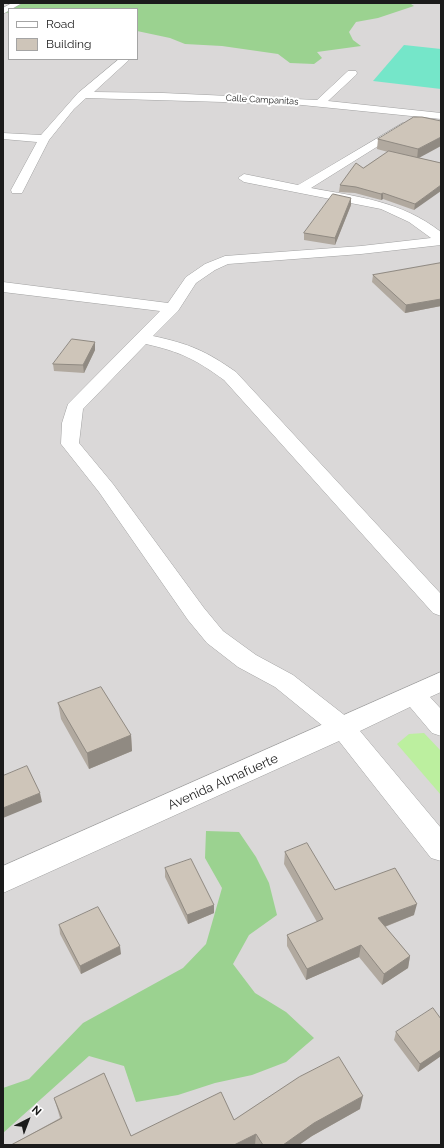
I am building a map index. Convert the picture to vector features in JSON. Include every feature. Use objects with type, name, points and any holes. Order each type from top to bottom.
[{"type":"street","points":[[3,10],[18,3]]},
{"type":"street","points":[[17,190],[44,139],[70,106],[124,60]]},
{"type":"street","points":[[320,103],[352,73]]},
{"type":"street","name":"Calle Campanitas","points":[[82,95],[208,97],[320,103],[441,116]]},
{"type":"street","points":[[300,189],[421,115]]},
{"type":"street","points":[[3,136],[44,139]]},
{"type":"street","points":[[244,178],[384,206],[401,211],[421,223],[441,240]]},
{"type":"street","points":[[441,240],[361,250],[225,260],[210,267],[190,280],[172,308],[74,408],[71,424],[70,444],[106,488],[196,614],[215,637],[247,661],[284,681],[343,728],[441,849]]},
{"type":"street","points":[[3,288],[172,308]]},
{"type":"street","points":[[143,338],[180,347],[206,359],[230,376],[441,608]]},
{"type":"street","name":"Avenida Almafuerte","points":[[3,880],[343,728],[441,682]]},
{"type":"street","points":[[413,694],[441,726]]},
{"type":"shaded area","points":[[3,3],[441,3],[441,1145],[3,1145]]},
{"type":"green space","points":[[24,3],[412,3],[411,4],[414,6],[378,18],[356,22],[349,32],[353,40],[361,46],[317,52],[322,58],[314,64],[290,63],[278,54],[222,46],[185,44],[170,38],[138,31],[138,8],[11,8]]},
{"type":"green space","points":[[8,9],[8,13],[3,11]]},
{"type":"green space","points":[[404,45],[441,49],[441,89],[373,81]]},
{"type":"green space","points":[[424,733],[441,751],[441,795],[397,744],[409,734]]},
{"type":"green space","points":[[206,831],[239,832],[256,857],[269,883],[277,915],[249,935],[233,964],[255,993],[286,1012],[314,1038],[286,1062],[252,1075],[215,1083],[178,1095],[136,1102],[124,1066],[89,1056],[3,1133],[3,1088],[29,1079],[83,1023],[183,968],[206,944],[222,888],[205,858]]},
{"type":"building","points":[[414,117],[441,121],[441,137],[418,149],[378,139]]},
{"type":"building","points":[[389,151],[441,163],[441,185],[415,204],[383,193],[381,194],[356,187],[340,185],[356,163],[363,168]]},
{"type":"building","points":[[333,194],[351,198],[335,238],[304,233]]},
{"type":"building","points":[[441,263],[441,299],[406,305],[373,275]]},
{"type":"building","points":[[72,339],[95,342],[83,365],[53,364]]},
{"type":"building","points":[[101,687],[131,735],[87,753],[58,703]]},
{"type":"building","points":[[27,766],[40,793],[3,808],[3,776]]},
{"type":"building","points":[[307,843],[335,890],[395,868],[417,904],[378,918],[410,956],[384,974],[361,945],[307,969],[287,935],[323,919],[285,852]]},
{"type":"building","points":[[191,859],[214,905],[187,915],[165,868]]},
{"type":"building","points":[[98,907],[120,946],[80,966],[59,925]]},
{"type":"building","points":[[433,1008],[441,1019],[441,1050],[420,1064],[396,1032]]},
{"type":"building","points":[[339,1057],[363,1096],[314,1123],[283,1145],[263,1145],[256,1134],[234,1145],[11,1145],[62,1118],[54,1098],[104,1073],[131,1136],[221,1092],[234,1120],[299,1077]]}]
